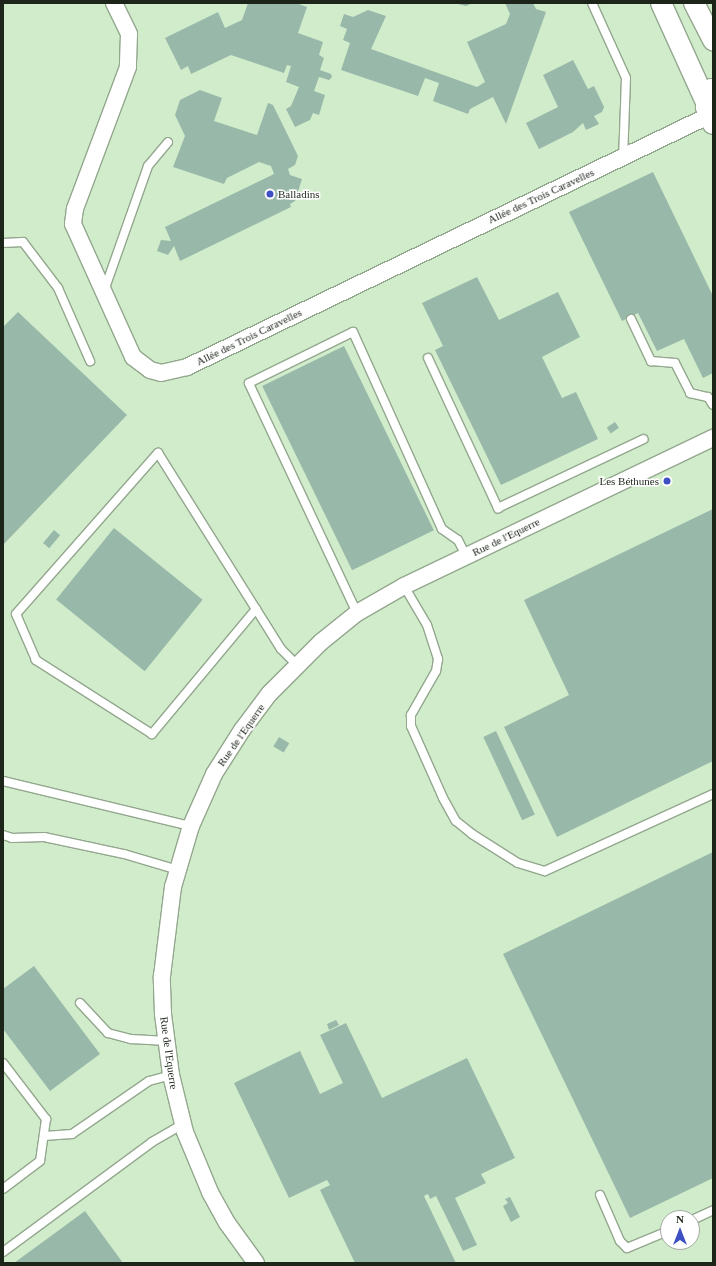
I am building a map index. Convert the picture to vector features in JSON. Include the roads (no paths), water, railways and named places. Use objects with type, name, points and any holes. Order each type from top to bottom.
[{"type":"street","name":"Allée des Trois Caravelles","points":[[114,3],[129,34],[128,67],[75,210],[73,224],[103,294],[133,356],[150,370],[161,373],[187,367],[623,158],[710,107]]},
{"type":"street","points":[[661,3],[710,107]]},
{"type":"street","points":[[694,3],[713,40]]},
{"type":"street","name":"Rue de l'Equerre","points":[[256,1263],[227,1223],[210,1192],[183,1124],[171,1075],[167,1041],[162,976],[173,886],[191,826],[214,774],[242,730],[296,665],[357,613],[404,586],[713,438]]},
{"type":"lane","points":[[592,3],[626,78],[623,158]]},
{"type":"lane","points":[[103,294],[148,166],[168,142]]},
{"type":"lane","points":[[3,243],[23,242],[58,288],[90,361]]},
{"type":"lane","points":[[631,319],[651,360],[675,363],[690,393],[710,397],[713,405]]},
{"type":"lane","points":[[357,613],[249,383],[353,332],[442,529],[458,540],[466,556]]},
{"type":"lane","points":[[428,358],[498,508],[644,439]]},
{"type":"lane","points":[[256,609],[152,734],[36,660],[16,614],[158,452],[281,649],[296,665]]},
{"type":"lane","points":[[404,586],[427,625],[438,659],[436,671],[411,715],[411,726],[443,798],[456,821],[472,834],[518,863],[545,871],[713,794]]},
{"type":"lane","points":[[3,781],[191,826]]},
{"type":"lane","points":[[3,835],[12,838],[44,836],[124,854],[178,870]]},
{"type":"lane","points":[[80,1003],[108,1032],[131,1039],[167,1041]]},
{"type":"lane","points":[[3,1063],[46,1119],[40,1161],[3,1189]]},
{"type":"lane","points":[[44,1136],[72,1134],[149,1081],[171,1075]]},
{"type":"lane","points":[[3,1252],[152,1142],[183,1124]]},
{"type":"lane","points":[[600,1195],[620,1241],[627,1248],[660,1234]]},
{"type":"lane","points":[[700,1216],[713,1210]]},
{"type":"place","name":"Balladins","points":[[270,194]]},
{"type":"place","name":"Les Béthunes","points":[[667,481]]}]
